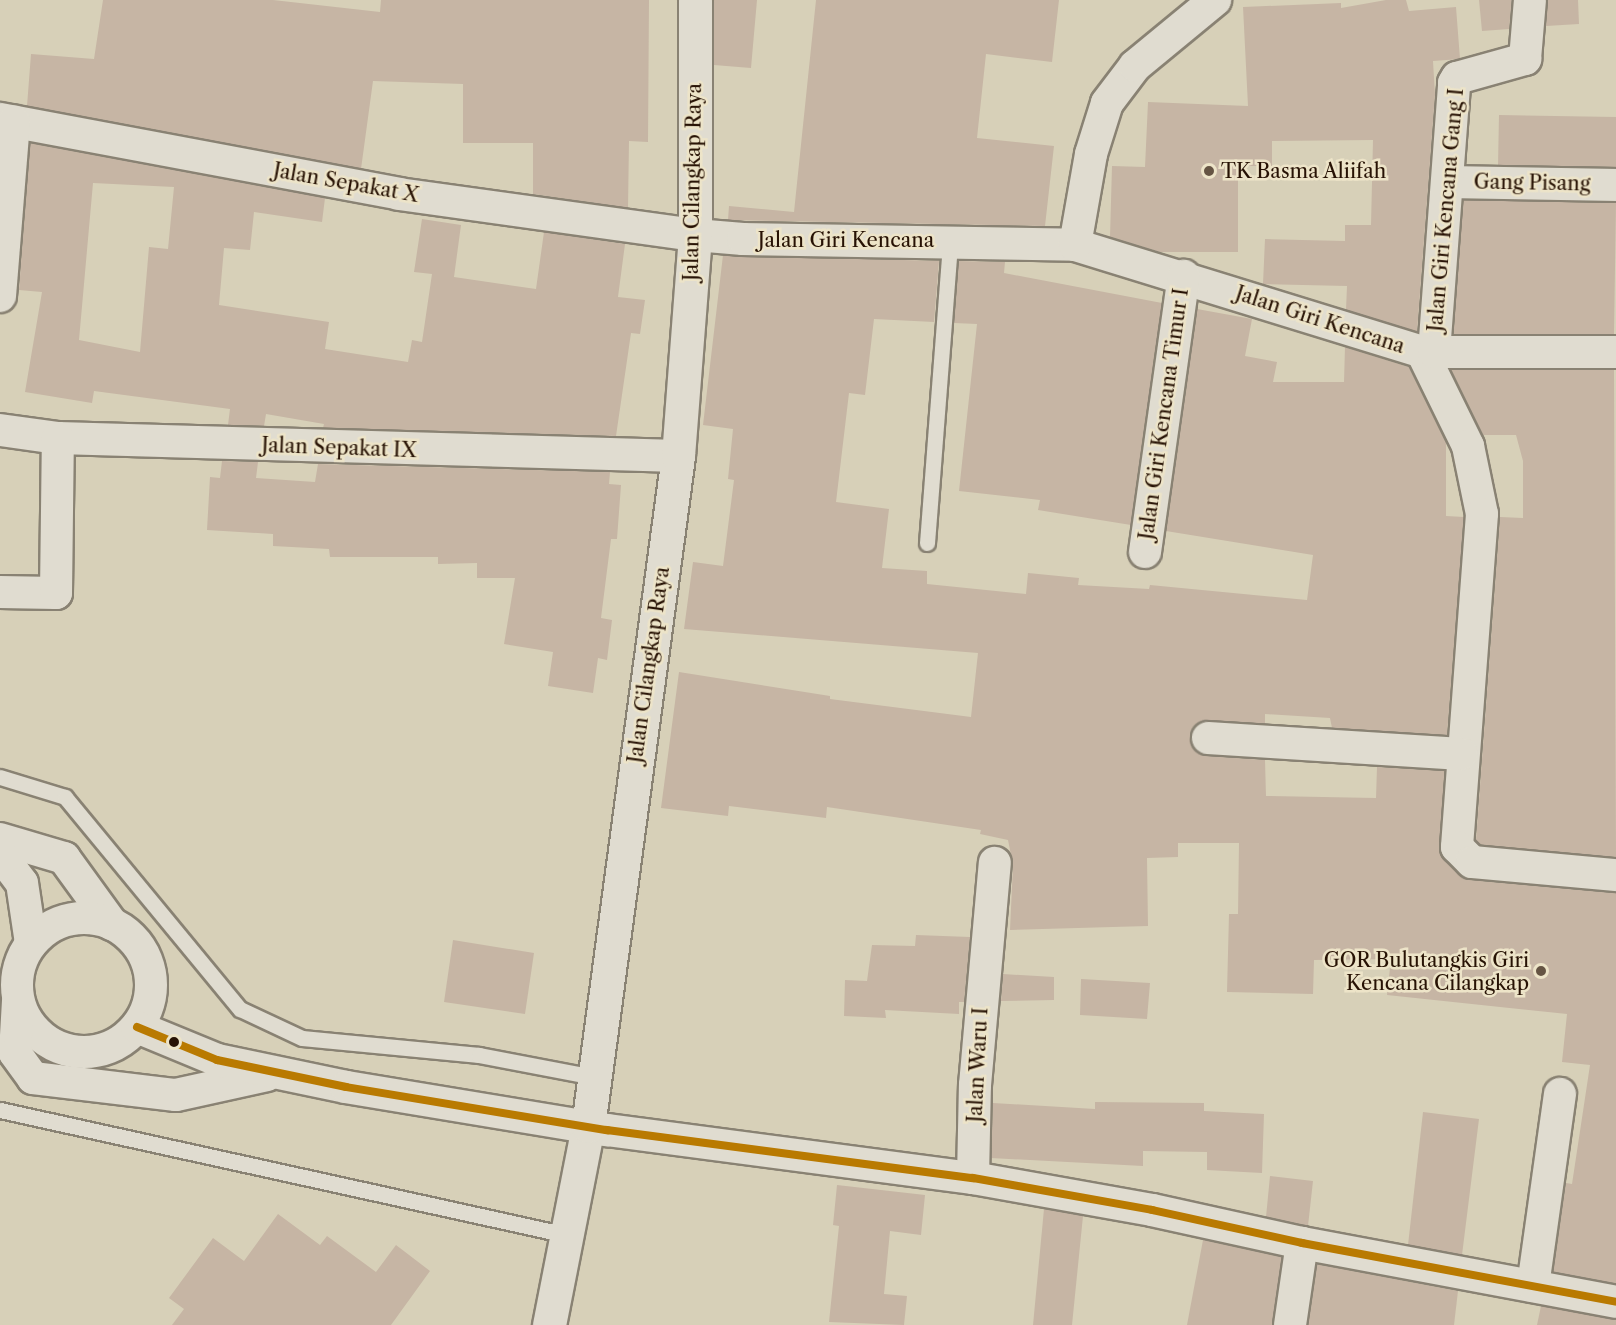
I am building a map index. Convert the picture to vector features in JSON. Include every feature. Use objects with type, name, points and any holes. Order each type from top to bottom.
[{"type":"street","name":"Jalan Cilangkap Raya","points":[[549,1325],[588,1125],[678,456],[695,235],[695,0]]},
{"type":"street","points":[[1076,245],[1092,154],[1107,103],[1135,66],[1215,0]]},
{"type":"street","name":"Jalan Giri Kencana Gang I","points":[[1428,352],[1449,182],[1454,82],[1457,78],[1525,59],[1530,0]]},
{"type":"street","name":"Jalan Sepakat X","points":[[7,120],[399,194],[695,235]]},
{"type":"street","points":[[0,296],[7,120]]},
{"type":"street","name":"Gang Pisang","points":[[1449,182],[1616,185]]},
{"type":"street","name":"Jalan Giri Kencana","points":[[695,235],[743,239],[1076,245],[1428,352],[1468,446],[1482,514],[1461,754],[1457,847],[1472,862],[1616,875]]},
{"type":"street","name":"Jalan Giri Kencana Timur I","points":[[1145,552],[1184,276]]},
{"type":"street","points":[[1428,352],[1616,352]]},
{"type":"street","name":"Jalan Sepakat IX","points":[[0,430],[58,438],[678,456]]},
{"type":"street","points":[[0,592],[56,592],[58,438]]},
{"type":"street","points":[[1208,738],[1461,754]]},
{"type":"street","points":[[0,839],[64,858],[112,924],[136,942],[149,969],[150,1000],[137,1027],[114,1046],[85,1053],[56,1047],[32,1028],[18,1001]]},
{"type":"street","points":[[0,854],[22,883],[31,943]]},
{"type":"street","name":"Jalan Waru I","points":[[973,1178],[975,1085],[995,863]]},
{"type":"street","points":[[112,924],[83,917],[54,924],[31,943],[18,971],[15,1053],[33,1078],[176,1095],[276,1073]]},
{"type":"street","points":[[137,1027],[217,1060],[276,1073],[588,1125],[973,1178],[1152,1210],[1302,1243],[1616,1302]]},
{"type":"street","points":[[1533,1286],[1560,1094]]},
{"type":"street","points":[[1290,1325],[1302,1243]]},
{"type":"lane","points":[[927,543],[950,241]]},
{"type":"lane","points":[[0,777],[65,796],[240,1009],[302,1038],[479,1055],[594,1077]]},
{"type":"lane","points":[[0,1110],[567,1235]]},
{"type":"building","points":[[103,0],[273,0],[380,12],[381,0],[649,0],[648,142],[629,141],[628,208],[533,194],[533,143],[463,143],[463,84],[373,81],[361,169],[27,106],[31,54],[94,59]]},
{"type":"building","points":[[714,0],[757,0],[751,68],[714,65]]},
{"type":"building","points":[[816,0],[1059,0],[1052,62],[986,54],[977,138],[1054,146],[1045,226],[728,220],[729,206],[794,212]]},
{"type":"building","points":[[1386,0],[1406,0],[1409,11],[1456,7],[1460,59],[1433,61],[1435,95],[1417,332],[1346,310],[1347,286],[1263,284],[1265,239],[1345,241],[1345,225],[1371,225],[1373,140],[1272,141],[1272,166],[1238,166],[1238,252],[1160,252],[1110,237],[1112,166],[1145,167],[1148,102],[1248,106],[1243,7],[1341,3],[1341,8]]},
{"type":"building","points":[[1479,0],[1512,0],[1509,29],[1482,31]]},
{"type":"building","points":[[1548,0],[1578,0],[1579,24],[1546,26]]},
{"type":"building","points":[[1499,115],[1616,117],[1616,167],[1498,165]]},
{"type":"building","points":[[30,143],[325,198],[322,222],[254,212],[250,250],[224,248],[219,305],[329,322],[325,349],[408,362],[412,340],[422,342],[432,274],[414,272],[422,219],[461,225],[454,277],[536,289],[544,232],[625,244],[618,297],[645,300],[640,334],[631,333],[616,436],[323,428],[324,424],[266,414],[264,426],[228,425],[230,409],[94,391],[92,403],[25,392],[42,292],[19,290]],"holes":[[[93,183],[174,187],[168,249],[149,247],[140,352],[79,340]]]},
{"type":"building","points":[[1463,200],[1616,203],[1614,334],[1453,334]]},
{"type":"building","points":[[723,255],[939,261],[934,322],[874,319],[865,395],[849,393],[836,502],[889,509],[882,568],[927,571],[927,584],[1026,594],[1028,573],[1079,578],[1078,585],[1149,589],[1150,585],[1307,600],[1313,555],[1166,531],[1197,309],[1252,319],[1245,356],[1277,362],[1273,382],[1344,382],[1345,347],[1409,367],[1446,441],[1446,516],[1464,517],[1447,735],[1332,728],[1330,718],[1265,714],[1265,724],[1201,722],[1193,729],[1192,745],[1207,756],[1265,760],[1266,796],[1376,798],[1377,767],[1445,771],[1440,853],[1460,875],[1470,880],[1616,893],[1616,1284],[1553,1272],[1566,1183],[1572,1184],[1590,1065],[1562,1062],[1567,1014],[1387,995],[1391,959],[1314,960],[1313,994],[1227,992],[1229,914],[1238,914],[1239,843],[1178,843],[1178,857],[1147,858],[1148,926],[1010,930],[1013,865],[1008,840],[980,834],[981,830],[827,807],[826,818],[729,806],[728,816],[661,808],[679,672],[830,696],[830,699],[971,717],[978,653],[684,629],[693,562],[723,566],[734,480],[728,479],[733,429],[703,425]]},
{"type":"building","points":[[958,261],[1005,262],[1004,273],[1162,303],[1131,525],[1038,510],[1040,500],[959,491],[977,324],[954,323]]},
{"type":"building","points":[[1451,370],[1614,370],[1616,857],[1480,845],[1476,840],[1500,517],[1523,518],[1523,461],[1516,435],[1483,435]]},
{"type":"building","points":[[222,461],[258,462],[256,478],[315,482],[318,464],[610,472],[609,484],[621,485],[617,539],[611,539],[601,618],[612,620],[607,660],[598,658],[593,693],[548,686],[553,652],[504,644],[515,578],[477,578],[477,563],[438,564],[438,557],[330,557],[329,549],[273,546],[273,534],[207,530],[210,477],[220,478]]},
{"type":"building","points":[[916,935],[970,937],[964,1002],[959,1002],[959,1014],[885,1010],[886,1018],[844,1016],[845,980],[867,981],[872,945],[915,946]]},
{"type":"building","points":[[453,940],[534,953],[525,1014],[444,1002]]},
{"type":"building","points":[[1003,974],[1054,977],[1054,1000],[1001,1001]]},
{"type":"building","points":[[1081,979],[1150,983],[1147,1019],[1080,1015]]},
{"type":"building","points":[[1095,1102],[1204,1103],[1204,1111],[1264,1114],[1262,1173],[1207,1170],[1207,1152],[1143,1151],[1143,1166],[991,1158],[993,1103],[1095,1109]]},
{"type":"building","points":[[1423,1112],[1479,1119],[1462,1255],[1408,1245]]},
{"type":"building","points":[[1270,1176],[1313,1181],[1308,1226],[1266,1217]]},
{"type":"building","points":[[837,1185],[925,1195],[921,1235],[890,1231],[884,1294],[907,1296],[904,1325],[829,1322],[839,1226],[833,1225]]},
{"type":"building","points":[[1044,1209],[1083,1216],[1072,1325],[1033,1325]]},
{"type":"building","points":[[278,1214],[320,1245],[327,1236],[376,1272],[396,1245],[430,1271],[391,1325],[172,1325],[184,1309],[169,1298],[213,1238],[244,1261]]},
{"type":"building","points":[[1203,1240],[1282,1257],[1272,1325],[1187,1325]]},
{"type":"building","points":[[1317,1264],[1458,1291],[1454,1325],[1308,1325]]},
{"type":"building","points":[[1541,1306],[1616,1320],[1616,1325],[1537,1325]]},
{"type":"transit line","points":[[137,1027],[217,1060],[346,1087],[607,1130],[973,1178],[1152,1210],[1302,1243],[1616,1302]]},
{"type":"place","name":"TK Basma Aliifah","points":[[1209,171]]},
{"type":"place","name":"GOR Bulutangkis Giri Kencana Cilangkap","points":[[1541,971]]}]
